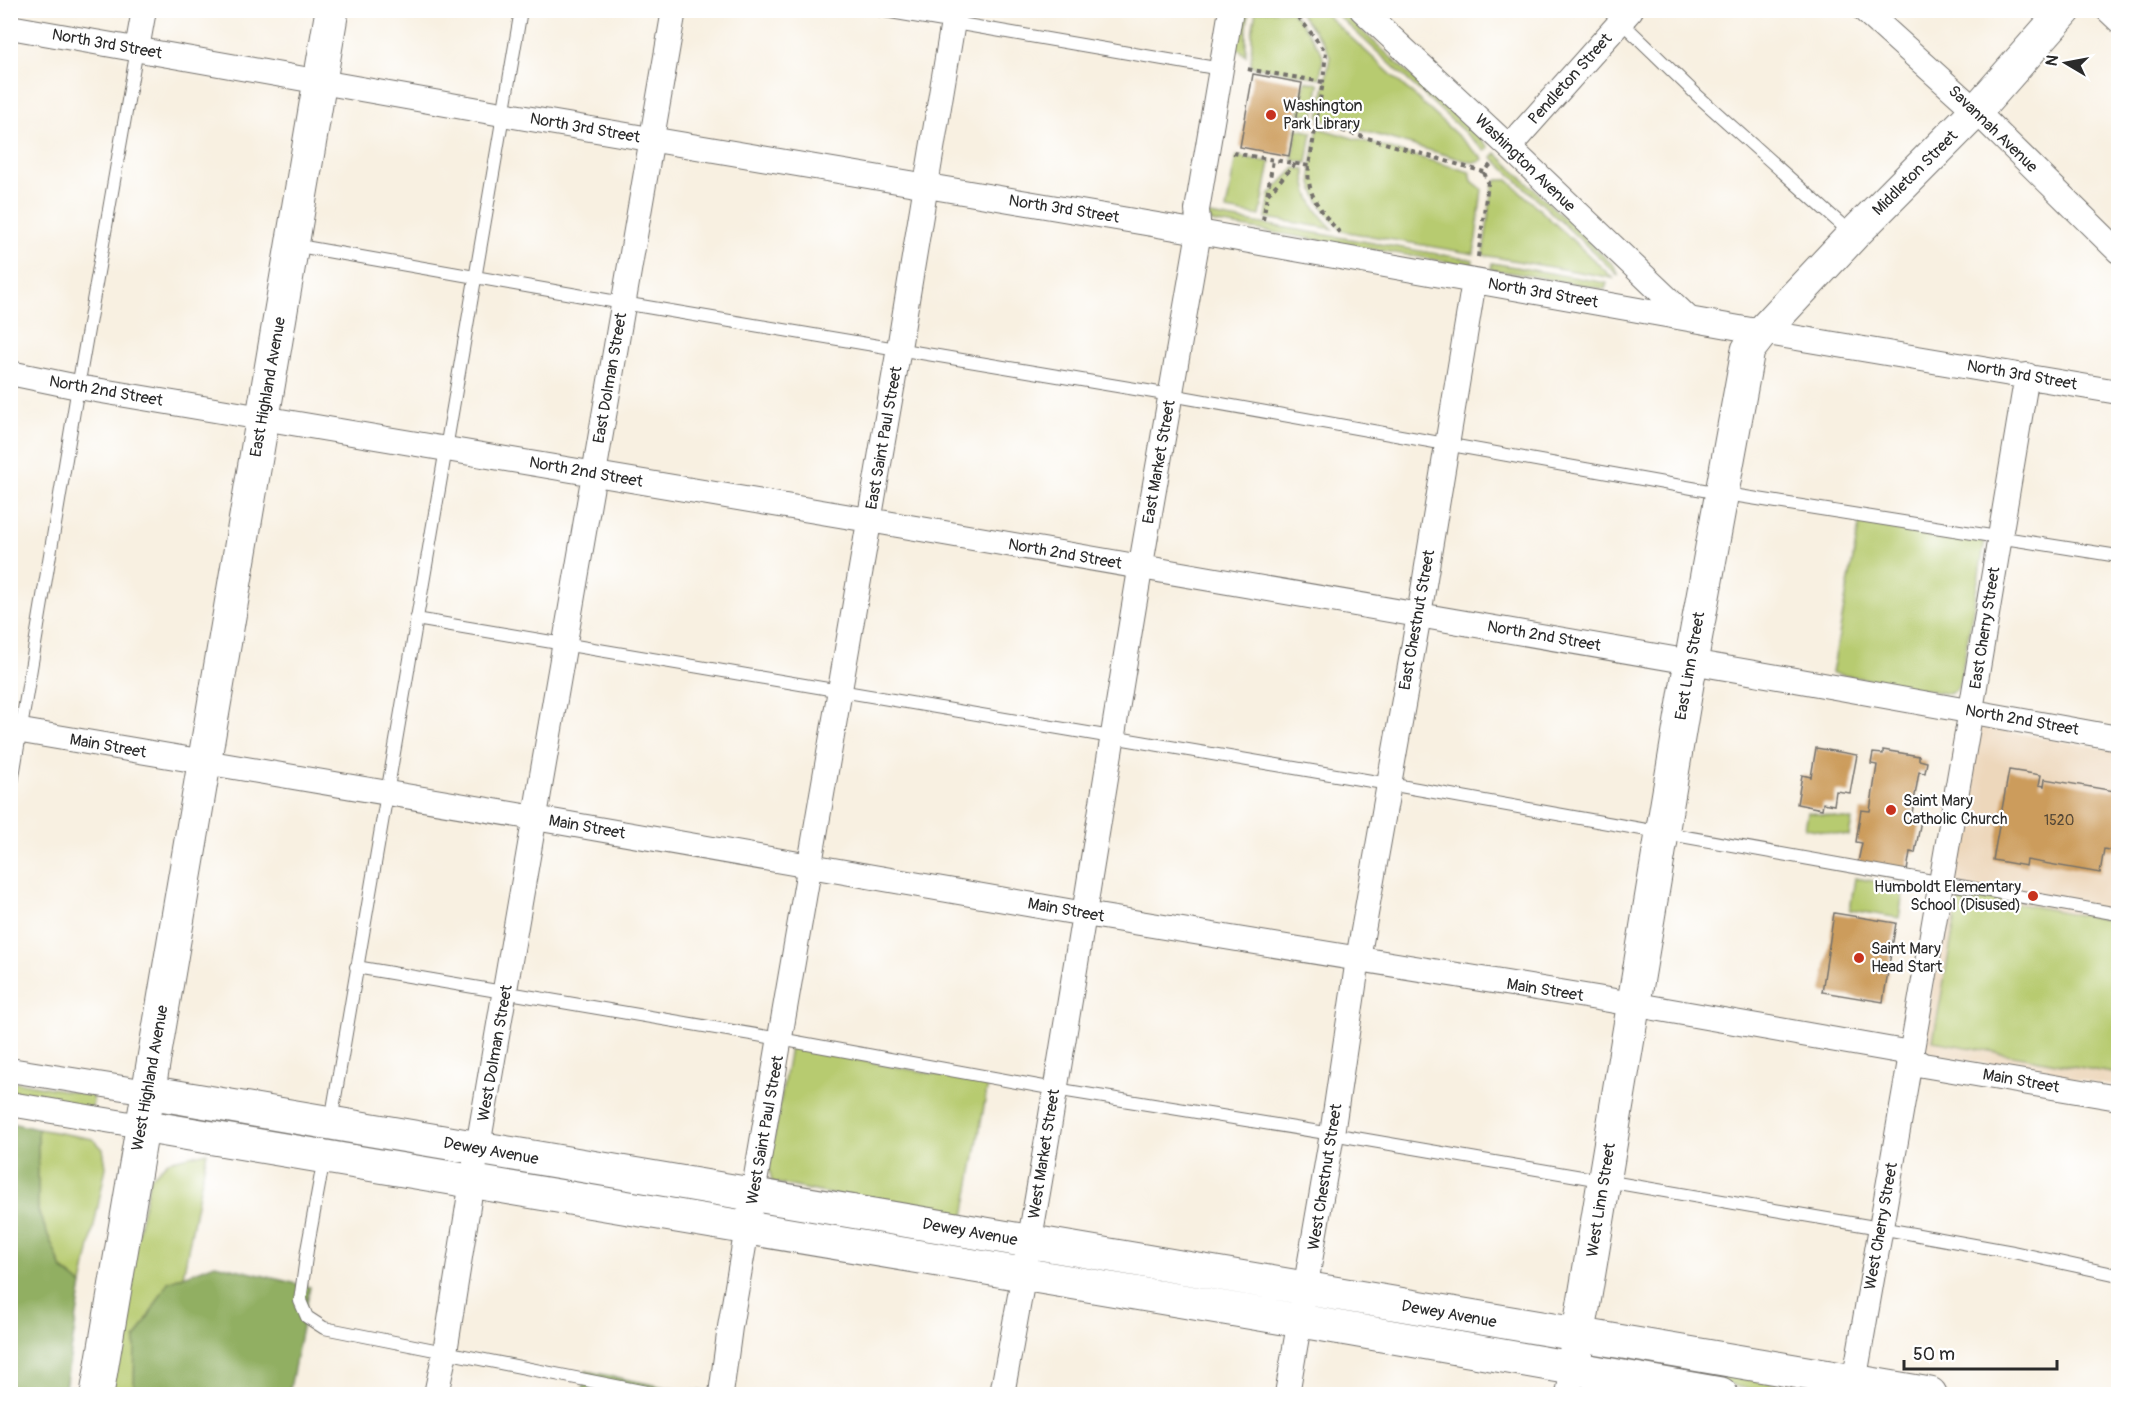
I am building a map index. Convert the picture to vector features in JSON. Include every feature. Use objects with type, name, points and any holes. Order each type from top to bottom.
[{"type":"street","points":[[137,49],[144,10]]},
{"type":"street","name":"East Highland Avenue","points":[[203,762],[332,10]]},
{"type":"street","name":"East Dolman Street","points":[[535,818],[674,10]]},
{"type":"street","name":"East Market Street","points":[[1085,914],[1140,567],[1199,232],[1197,210],[1231,10]]},
{"type":"street","name":"Washington Avenue","points":[[1362,10],[1501,155],[1687,317]]},
{"type":"street","name":"Savannah Avenue","points":[[1864,10],[1976,111],[2118,251]]},
{"type":"street","name":"Middleton Street","points":[[1762,332],[1853,235],[1976,111],[2066,10]]},
{"type":"street","name":"Pendleton Street","points":[[1501,155],[1620,14]]},
{"type":"street","name":"East Saint Paul Street","points":[[810,866],[954,17]]},
{"type":"street","name":"North 3rd Street","points":[[10,27],[652,140],[1199,232],[1762,332],[2118,392]]},
{"type":"street","name":"East Chestnut Street","points":[[1358,959],[1419,615],[1474,281]]},
{"type":"street","name":"East Linn Street","points":[[1633,1005],[1720,493],[1748,350],[1762,332]]},
{"type":"street","name":"North 2nd Street","points":[[10,373],[78,387],[448,448],[1691,661],[2118,738]]},
{"type":"street","name":"East Cherry Street","points":[[1910,1059],[2026,375]]},
{"type":"street","name":"Main Street","points":[[16,730],[1085,914],[1633,1005],[1899,1052],[1923,1065],[2118,1098]]},
{"type":"street","name":"West Highland Avenue","points":[[97,1395],[203,762]]},
{"type":"street","name":"West Dolman Street","points":[[436,1395],[535,818]]},
{"type":"street","name":"West Saint Paul Street","points":[[721,1395],[730,1327],[810,866]]},
{"type":"street","name":"West Market Street","points":[[1002,1395],[1085,914]]},
{"type":"street","name":"West Chestnut Street","points":[[1287,1395],[1307,1289],[1358,959]]},
{"type":"street","name":"West Linn Street","points":[[1571,1382],[1633,1005]]},
{"type":"street","name":"West Cherry Street","points":[[1853,1388],[1910,1059]]},
{"type":"street","name":"Dewey Avenue","points":[[10,1070],[1307,1289],[1579,1336],[1853,1388],[1930,1395]]},
{"type":"street","name":"Dewey Avenue","points":[[10,1104],[1301,1321],[1571,1382],[1721,1395]]},
{"type":"lane","points":[[331,1124],[521,10]]},
{"type":"lane","points":[[879,10],[954,17],[1221,69]]},
{"type":"lane","points":[[2099,10],[2118,28]]},
{"type":"lane","points":[[1620,14],[1699,97],[1853,235]]},
{"type":"lane","points":[[10,794],[16,730],[137,49]]},
{"type":"lane","points":[[292,245],[1171,395],[1720,493],[2118,556]]},
{"type":"lane","points":[[416,619],[1113,736],[2118,914]]},
{"type":"lane","points":[[356,967],[780,1039],[1055,1089],[1880,1228],[2013,1252],[2118,1275]]},
{"type":"lane","points":[[324,1156],[300,1301],[307,1317],[324,1328],[656,1395]]},
{"type":"path","points":[[1293,10],[1326,52],[1308,182],[1316,204],[1340,233]]},
{"type":"path","points":[[1247,69],[1323,82]]},
{"type":"path","points":[[1316,123],[1484,172]]},
{"type":"path","points":[[1233,153],[1309,166]]},
{"type":"path","points":[[1484,172],[1501,155]]},
{"type":"path","points":[[1263,220],[1273,160]]},
{"type":"path","points":[[1267,194],[1295,164]]},
{"type":"path","points":[[1478,257],[1488,183],[1484,172]]},
{"type":"shaded area","name":"Humboldt Elementary School (Disused)","points":[[1983,727],[2118,751],[2118,1087],[1933,1054],[1925,1048],[1923,1042],[1977,731]]},
{"type":"green space","points":[[1238,11],[1249,11],[1246,56],[1232,43]]},
{"type":"green space","points":[[1256,11],[1290,11],[1301,22],[1322,53],[1320,78],[1251,66],[1252,34]]},
{"type":"green space","points":[[1298,11],[1322,11],[1483,159],[1479,162],[1470,162],[1319,118],[1330,56],[1323,42]]},
{"type":"green space","points":[[1333,11],[1340,11],[1489,147],[1485,151]]},
{"type":"green space","points":[[1305,81],[1319,84],[1314,115],[1299,113]]},
{"type":"green space","points":[[1318,128],[1470,172],[1472,181],[1482,189],[1474,254],[1342,231],[1321,204],[1312,183],[1312,160]]},
{"type":"green space","points":[[1297,129],[1312,132],[1307,163],[1292,160]]},
{"type":"green space","points":[[1496,153],[1614,266],[1619,276],[1492,157]]},
{"type":"green space","points":[[1236,156],[1270,162],[1260,216],[1226,210]]},
{"type":"green space","points":[[1295,168],[1305,169],[1305,178],[1312,202],[1333,229],[1266,218],[1270,194]]},
{"type":"green space","points":[[1497,180],[1508,180],[1613,278],[1483,255],[1493,185]]},
{"type":"green space","points":[[1204,214],[1473,260],[1472,266],[1212,222]]},
{"type":"green space","points":[[1492,263],[1607,283],[1605,289],[1491,269]]},
{"type":"green space","points":[[1860,520],[1985,541],[1960,682],[1956,690],[1949,694],[1832,673]]},
{"type":"green space","points":[[1808,812],[1852,820],[1849,836],[1805,828]]},
{"type":"green space","points":[[1855,878],[1904,886],[1899,918],[1850,910]]},
{"type":"green space","points":[[1960,893],[2118,922],[2118,1074],[1933,1041]]},
{"type":"green space","points":[[790,1047],[988,1084],[963,1222],[772,1182],[769,1167]]},
{"type":"green space","points":[[10,1081],[92,1095],[91,1110],[11,1096]]},
{"type":"green space","points":[[11,1123],[38,1129],[38,1211],[62,1269],[82,1285],[64,1394],[11,1394]]},
{"type":"green space","points":[[38,1129],[93,1139],[103,1149],[106,1167],[82,1285],[62,1269],[38,1211]]},
{"type":"green space","points":[[207,1152],[183,1276],[168,1282],[135,1340],[134,1394],[107,1394],[113,1349],[150,1178],[168,1161]]},
{"type":"green space","points":[[215,1264],[310,1287],[289,1394],[134,1394],[135,1340],[168,1282]]},
{"type":"green space","points":[[1608,1355],[1820,1391],[1819,1394],[1780,1394],[1611,1365],[1607,1361]]},
{"type":"green space","points":[[586,1371],[678,1390],[737,1394],[582,1394]]},
{"type":"building","name":"Washington Park Library","points":[[1253,74],[1302,83],[1289,156],[1240,147]]},
{"type":"building","points":[[1816,748],[1857,755],[1850,793],[1836,791],[1834,805],[1823,803],[1822,809],[1797,804],[1802,775],[1811,777]]},
{"type":"building","name":"Saint Mary Catholic Church","points":[[1883,750],[1919,756],[1919,760],[1927,762],[1925,773],[1919,772],[1911,819],[1921,820],[1915,853],[1910,852],[1907,871],[1858,862],[1862,843],[1856,842],[1861,810],[1870,811],[1877,765],[1871,764],[1873,753],[1883,754]]},
{"type":"building","name":"Humboldt Elementary School (Disused)","points":[[2009,770],[2041,775],[2039,785],[2044,786],[2045,779],[2114,791],[2115,785],[2118,786],[2118,869],[2113,868],[2116,851],[2104,849],[2100,873],[2027,860],[2026,866],[1993,860]]},
{"type":"building","name":"Saint Mary Head Start","points":[[1834,913],[1896,923],[1883,1002],[1822,992]]},
{"type":"place","name":"Washington Park Library","points":[[1271,115]]},
{"type":"place","name":"Saint Mary Catholic Church","points":[[1891,810]]},
{"type":"place","name":"Humboldt Elementary School (Disused)","points":[[2033,896]]},
{"type":"place","name":"Saint Mary Head Start","points":[[1859,958]]}]
